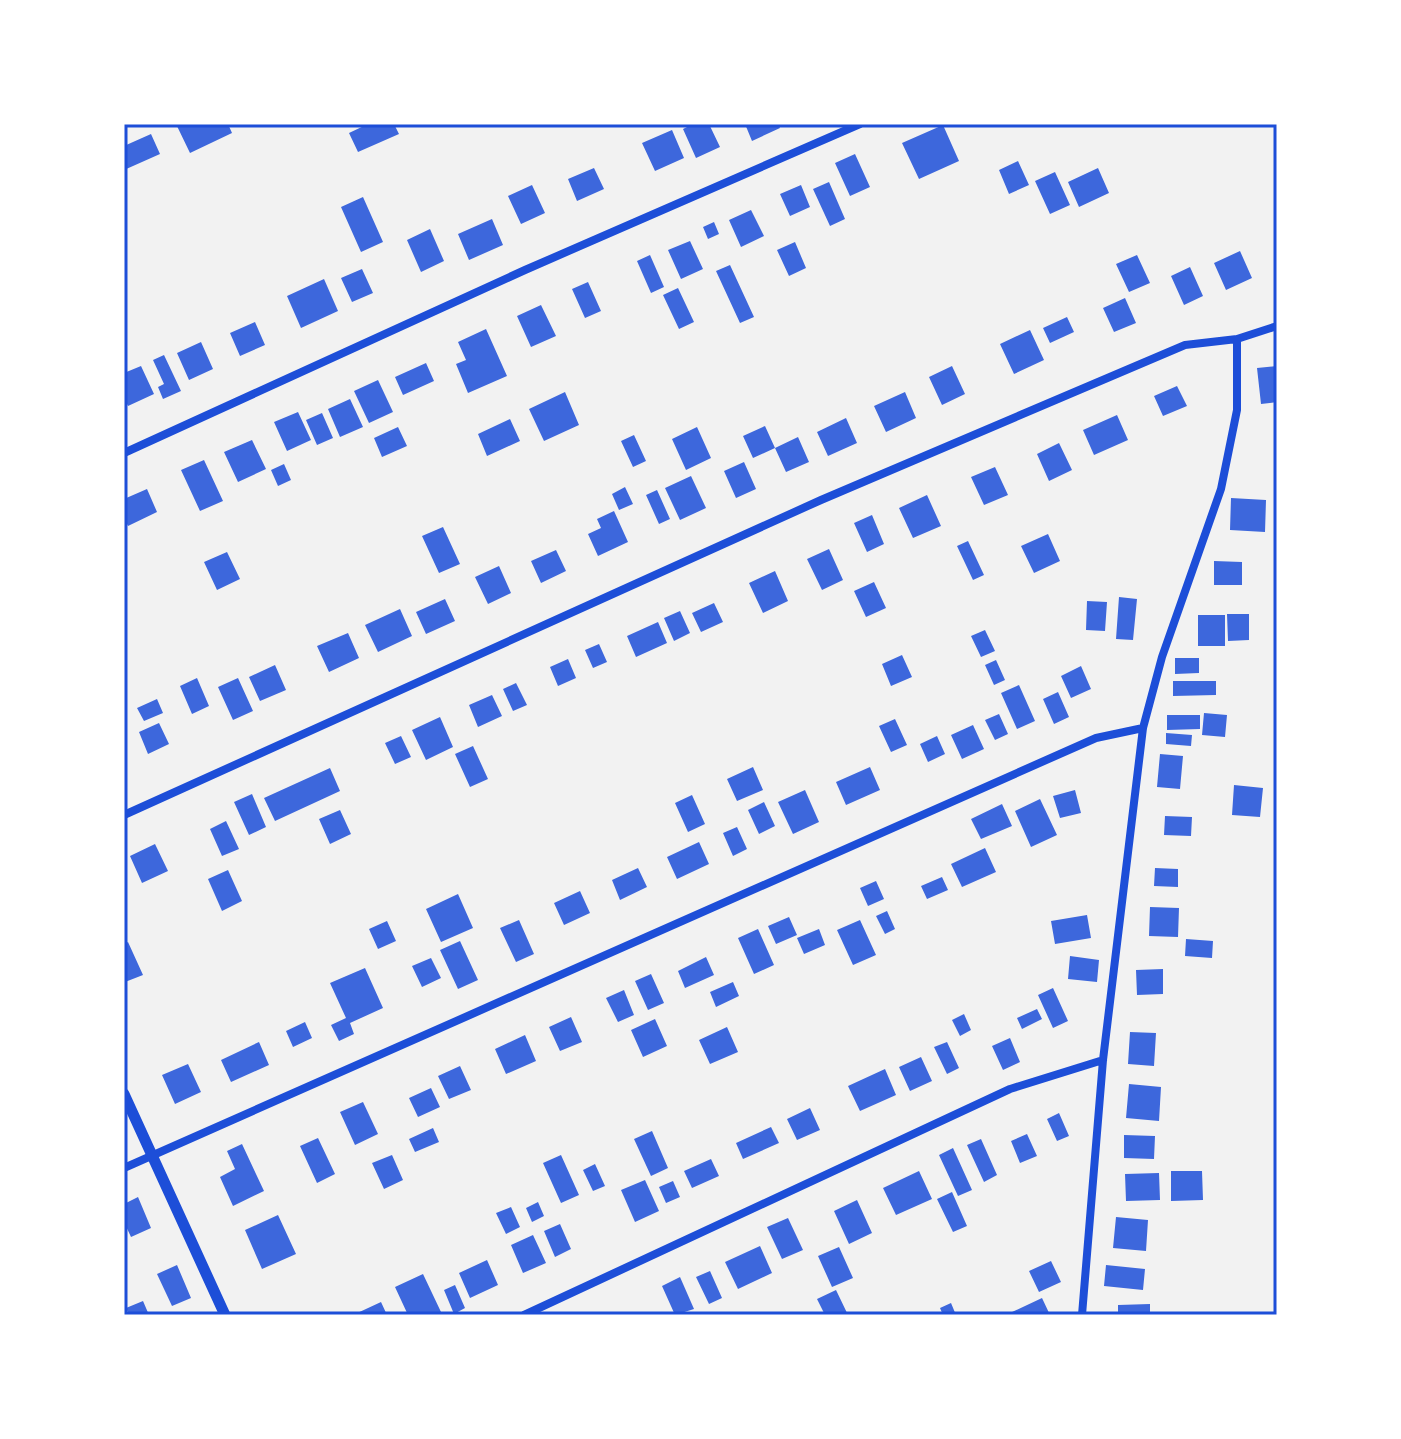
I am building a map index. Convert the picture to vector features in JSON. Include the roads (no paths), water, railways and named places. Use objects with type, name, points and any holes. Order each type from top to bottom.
[{"type":"street","points":[[124,453],[525,270],[860,124]]},
{"type":"street","points":[[124,815],[821,500],[1185,345],[1237,339],[1277,326]]},
{"type":"street","points":[[1082,1315],[1103,1060],[1143,728],[1162,657],[1221,489],[1237,410],[1237,339]]},
{"type":"street","points":[[124,1168],[1096,738],[1143,728]]},
{"type":"street","points":[[524,1315],[1010,1089],[1103,1060]]},
{"type":"street","points":[[124,1094],[225,1315]]}]
